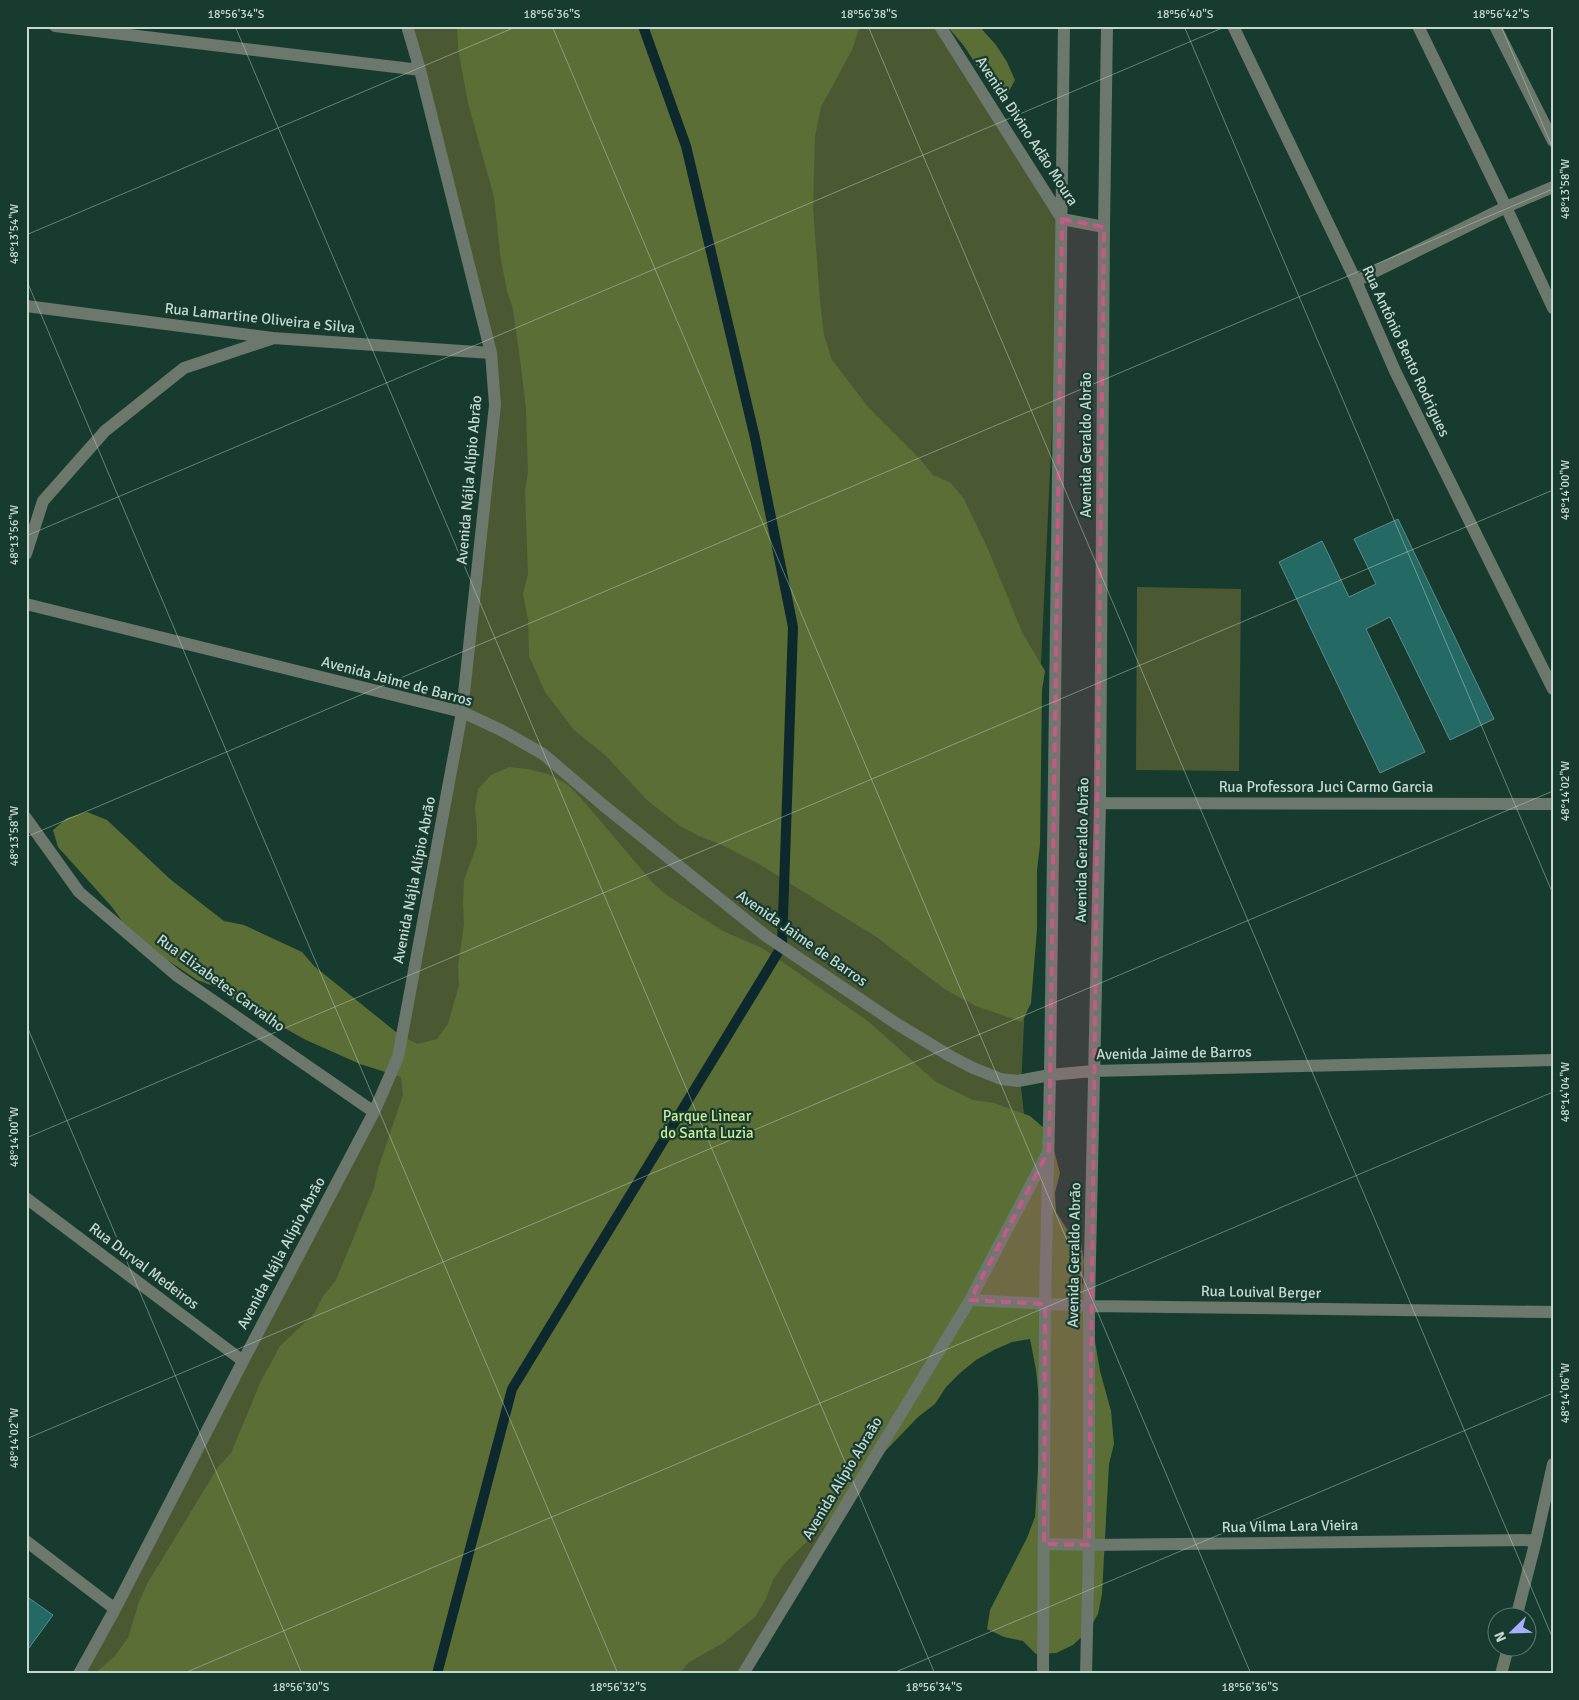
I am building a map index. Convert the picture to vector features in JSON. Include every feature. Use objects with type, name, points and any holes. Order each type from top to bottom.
[{"type":"street","points":[[55,26],[420,70]]},
{"type":"street","name":"Avenida Nájla Alípio Abrão","points":[[79,1674],[115,1609],[243,1360],[374,1112],[398,1058],[462,712],[495,405],[491,353],[420,70],[407,26]]},
{"type":"street","name":"Avenida Divino Adão Moura","points":[[940,26],[1062,219],[1104,227]]},
{"type":"street","name":"Avenida Geraldo Abrão","points":[[1044,1674],[1045,1304],[1050,1075],[1064,26]]},
{"type":"street","name":"Avenida Geraldo Abrão","points":[[1086,1674],[1089,1545],[1090,1306],[1100,803],[1107,26]]},
{"type":"street","name":"Rua Antônio Bento Rodrigues","points":[[1233,26],[1356,281],[1395,371],[1553,689]]},
{"type":"street","points":[[1418,26],[1553,308]]},
{"type":"street","points":[[1495,26],[1553,141]]},
{"type":"street","points":[[1356,281],[1506,207],[1553,187]]},
{"type":"street","name":"Rua Lamartine Oliveira e Silva","points":[[26,306],[273,338],[491,353]]},
{"type":"street","points":[[26,554],[43,501],[105,431],[184,368],[273,338]]},
{"type":"street","name":"Avenida Jaime de Barros","points":[[26,604],[462,712],[501,730],[543,754],[603,805],[766,936],[897,1024],[973,1068],[1001,1079],[1018,1081],[1050,1075],[1094,1071],[1553,1060]]},
{"type":"street","name":"Rua Professora Juci Carmo Garcia","points":[[1100,803],[1553,804]]},
{"type":"street","name":"Rua Elizabetes Carvalho","points":[[26,818],[79,892],[169,968],[374,1112]]},
{"type":"street","name":"Avenida Alípio Abraão","points":[[743,1674],[970,1300],[1048,1150]]},
{"type":"street","name":"Rua Durval Medeiros","points":[[26,1198],[243,1360]]},
{"type":"street","name":"Rua Louival Berger","points":[[970,1300],[1090,1306],[1553,1312]]},
{"type":"street","points":[[1519,1608],[1553,1464]]},
{"type":"street","name":"Rua Vilma Lara Vieira","points":[[1044,1544],[1536,1540]]},
{"type":"street","points":[[26,1541],[115,1609]]},
{"type":"street","points":[[1501,1674],[1505,1658]]},
{"type":"highlighted area","points":[[1062,219],[1104,227],[1089,1545],[1044,1544],[1045,1304],[970,1300],[1049,1150]]},
{"type":"green space","name":"Parque Linear do Santa Luzia","points":[[407,26],[940,26],[1062,219],[1021,1087],[1045,1304],[969,1300],[743,1674],[79,1674],[398,1057],[462,712],[495,405],[491,353]]},
{"type":"green space","points":[[457,26],[860,26],[852,50],[821,107],[815,136],[813,208],[824,335],[832,360],[869,408],[919,458],[933,475],[951,483],[964,499],[988,549],[1022,632],[1045,671],[1042,690],[1037,929],[1031,1003],[1022,1022],[976,1006],[943,988],[878,938],[757,863],[680,826],[647,800],[605,755],[574,730],[545,692],[529,656],[528,619],[523,594],[528,574],[525,491],[528,472],[526,409],[521,367],[513,309],[507,291],[500,254],[494,197],[468,103],[458,48]]},
{"type":"green space","points":[[947,26],[979,26],[996,45],[1007,62],[1015,80],[1006,97],[979,69],[964,46]]},
{"type":"green space","points":[[1137,587],[1241,589],[1239,771],[1136,770]]},
{"type":"green space","points":[[509,767],[548,774],[568,785],[653,883],[668,896],[723,931],[762,948],[868,1021],[936,1082],[973,1100],[994,1103],[1030,1116],[1044,1128],[1054,1150],[1060,1173],[1055,1193],[1056,1212],[1067,1229],[1081,1242],[1084,1261],[1082,1282],[1089,1306],[1100,1371],[1111,1411],[1114,1444],[1109,1464],[1102,1594],[1098,1614],[1088,1631],[1073,1645],[1056,1653],[1036,1654],[1023,1641],[1004,1637],[987,1629],[990,1610],[1027,1538],[1035,1517],[1041,1419],[1036,1370],[1030,1339],[1012,1342],[994,1350],[976,1360],[960,1373],[946,1387],[935,1404],[918,1417],[871,1466],[829,1520],[784,1564],[773,1580],[766,1599],[755,1617],[723,1643],[689,1662],[679,1674],[94,1674],[115,1656],[128,1638],[139,1602],[147,1584],[218,1467],[231,1453],[261,1381],[280,1346],[314,1314],[323,1296],[336,1280],[374,1188],[378,1169],[403,1095],[401,1077],[360,1064],[306,1040],[232,999],[216,987],[197,980],[166,959],[122,921],[112,907],[58,847],[53,830],[67,818],[87,812],[107,820],[170,879],[224,921],[244,925],[302,952],[314,966],[401,1036],[418,1044],[437,1039],[448,1024],[459,985],[458,967],[464,924],[464,880],[477,845],[475,808],[478,789],[491,775]]},
{"type":"building","points":[[1398,519],[1494,719],[1450,740],[1390,617],[1366,629],[1425,752],[1380,773],[1279,562],[1322,541],[1349,597],[1376,584],[1354,539]]},
{"type":"building","points":[[26,1596],[53,1615],[26,1652]]},
{"type":"waterway","points":[[437,1674],[512,1389],[782,946],[793,627],[755,438],[686,146],[643,26]]}]
